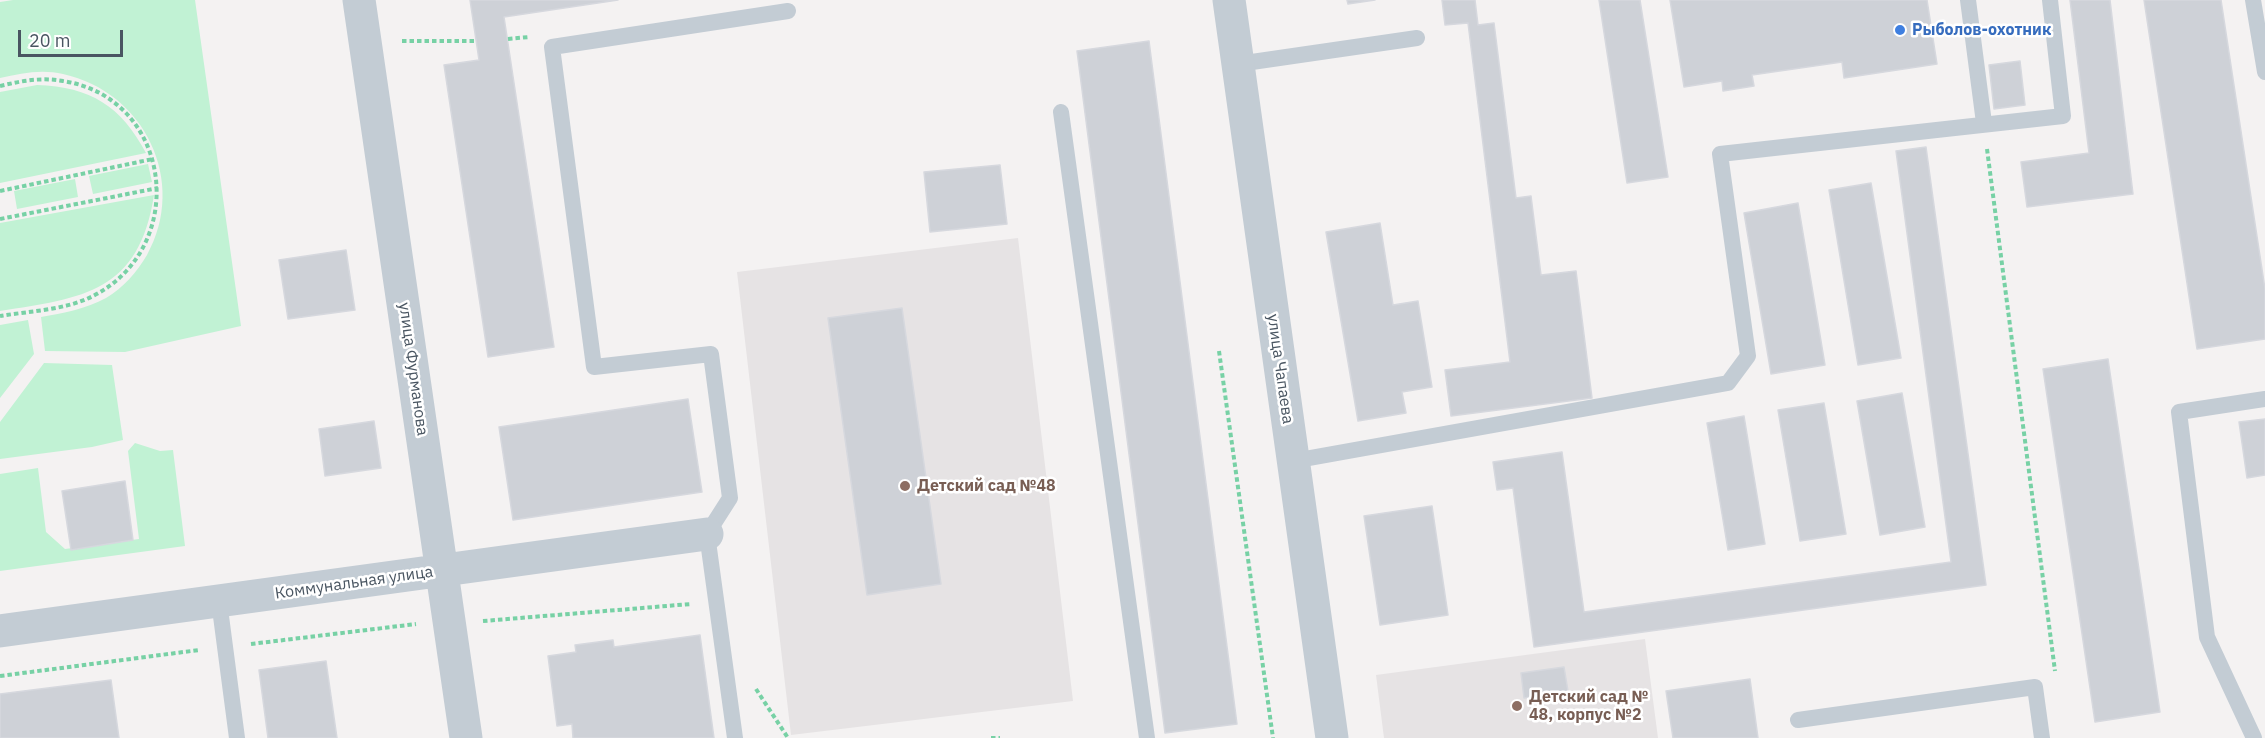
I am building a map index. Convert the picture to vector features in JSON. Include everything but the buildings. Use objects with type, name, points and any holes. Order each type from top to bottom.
[{"type":"street","name":"улица Фурманова","points":[[359,0],[466,738]]},
{"type":"street","name":"улица Чапаева","points":[[1229,0],[1332,738]]},
{"type":"street","name":"Коммунальная улица","points":[[0,631],[707,534]]},
{"type":"lane","points":[[1968,0],[1984,123]]},
{"type":"lane","points":[[1293,460],[1728,383],[1748,357],[1720,154],[2063,116],[2050,0]]},
{"type":"lane","points":[[2253,0],[2265,72]]},
{"type":"lane","points":[[735,738],[707,534],[730,498],[711,354],[594,367],[552,47],[788,11]]},
{"type":"lane","points":[[1238,64],[1417,38]]},
{"type":"lane","points":[[1061,112],[1147,738]]},
{"type":"lane","points":[[2254,738],[2207,637],[2180,412],[2265,399]]},
{"type":"lane","points":[[219,601],[237,738]]},
{"type":"lane","points":[[1798,720],[2035,687],[2042,738]]},
{"type":"path","points":[[402,41],[476,41]]},
{"type":"path","points":[[0,86],[41,79],[65,81],[88,88],[109,99],[127,115],[142,134],[153,159],[158,188],[153,226],[144,248],[113,284],[93,296],[70,304],[0,316]]},
{"type":"path","points":[[1984,123],[2057,682],[2035,687]]},
{"type":"path","points":[[0,191],[153,159]]},
{"type":"path","points":[[0,219],[158,188]]},
{"type":"path","points":[[1219,351],[1273,738]]},
{"type":"path","points":[[991,738],[1000,738]]},
{"type":"shaded area","name":"Детский сад №48","points":[[1018,238],[1073,701],[791,735],[737,272]]},
{"type":"shaded area","name":"Детский сад № 48, корпус №2","points":[[1645,639],[1658,738],[1384,738],[1376,675]]},
{"type":"green space","points":[[13,0],[195,0],[241,326],[125,352],[45,351],[41,317],[90,305],[106,298],[124,284],[147,255],[159,227],[163,198],[160,170],[151,144],[136,120],[116,100],[92,84],[63,74],[32,72],[0,78],[0,2]]},
{"type":"green space","points":[[37,85],[73,90],[102,102],[126,123],[146,153],[0,183],[0,92]]},
{"type":"green space","points":[[148,164],[152,182],[93,194],[89,176]]},
{"type":"green space","points":[[75,179],[78,197],[17,209],[14,191]]},
{"type":"green space","points":[[154,195],[147,227],[135,252],[121,271],[103,284],[82,294],[0,311],[0,223]]},
{"type":"green space","points":[[28,320],[34,354],[0,398],[0,325]]},
{"type":"green space","points":[[44,363],[112,365],[123,440],[92,447],[0,459],[0,422]]},
{"type":"green space","points":[[135,443],[160,451],[173,450],[185,546],[0,571],[0,474],[38,468],[46,532],[65,549],[139,539],[128,451]]},
{"type":"place","name":"Рыболов-охотник","points":[[1900,30]]},
{"type":"place","name":"Детский сад №48","points":[[905,486]]},
{"type":"place","name":"Детский сад № 48, корпус №2","points":[[1517,706]]}]
